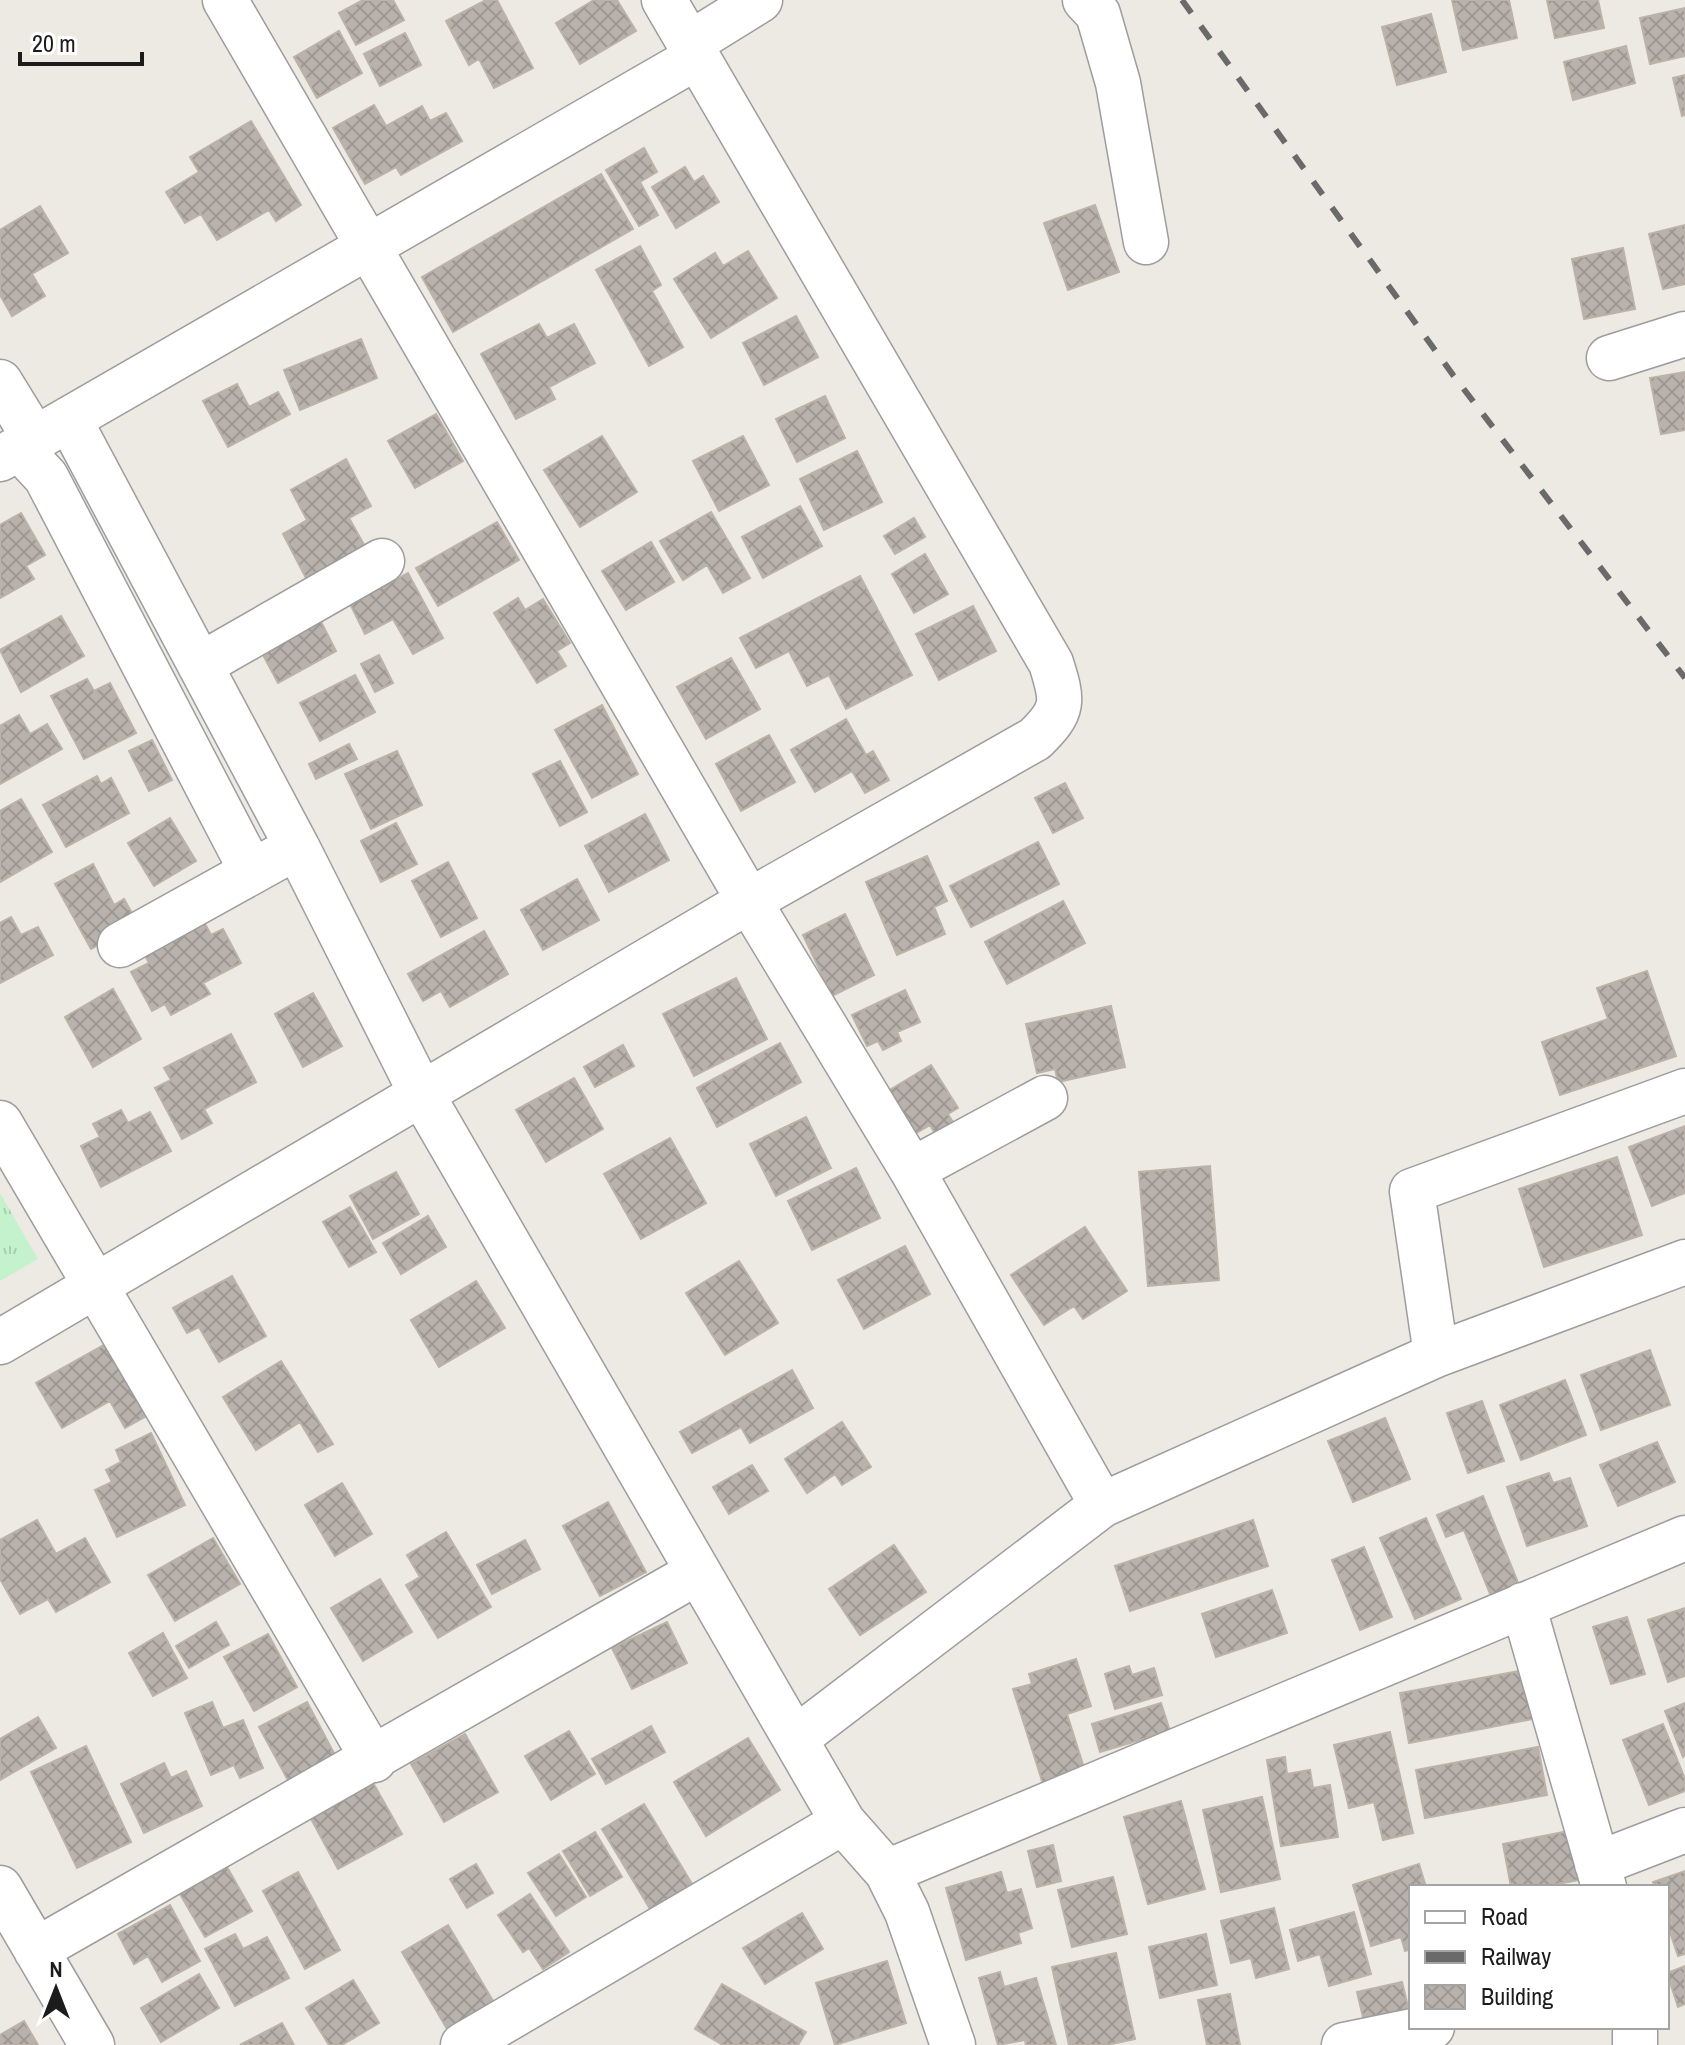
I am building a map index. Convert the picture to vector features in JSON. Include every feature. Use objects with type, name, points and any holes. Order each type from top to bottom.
[{"type":"street","points":[[225,0],[749,901],[912,1170],[1102,1505]]},
{"type":"street","points":[[0,1342],[749,901],[1035,739],[1056,718],[1061,695],[1051,663],[664,0]]},
{"type":"street","points":[[31,441],[368,248],[693,50],[760,0]]},
{"type":"street","points":[[1085,0],[1098,14],[1118,83],[1146,242]]},
{"type":"street","points":[[1609,358],[1685,334]]},
{"type":"street","points":[[0,382],[46,477],[252,872]]},
{"type":"street","points":[[31,441],[200,665],[297,847],[421,1093],[843,1822],[887,1872],[907,1912],[953,2045]]},
{"type":"street","points":[[200,665],[382,561]]},
{"type":"street","points":[[120,945],[297,847]]},
{"type":"street","points":[[1436,1355],[1412,1191],[1685,1091]]},
{"type":"street","points":[[912,1170],[1045,1098]]},
{"type":"street","points":[[0,1123],[374,1760]]},
{"type":"street","points":[[795,1739],[1102,1505],[1436,1355],[1685,1262]]},
{"type":"street","points":[[887,1872],[1685,1538]]},
{"type":"street","points":[[36,1950],[374,1760],[698,1572]]},
{"type":"street","points":[[1523,1605],[1601,1875],[1685,1830]]},
{"type":"street","points":[[463,2045],[843,1822]]},
{"type":"street","points":[[0,1888],[92,2045]]},
{"type":"street","points":[[1344,2045],[1422,2029]]},
{"type":"green space","points":[[0,1193],[38,1259],[0,1281]]},
{"type":"building","points":[[363,0],[393,0],[404,20],[356,45],[339,13]]},
{"type":"building","points":[[486,0],[497,0],[533,68],[494,88],[479,59],[469,65],[446,21]]},
{"type":"building","points":[[594,0],[617,0],[636,31],[580,64],[556,23]]},
{"type":"building","points":[[1452,0],[1509,0],[1517,38],[1463,50]]},
{"type":"building","points":[[1547,0],[1598,0],[1604,28],[1555,38]]},
{"type":"building","points":[[1685,8],[1685,56],[1650,64],[1640,18]]},
{"type":"building","points":[[1431,14],[1446,72],[1397,85],[1382,27]]},
{"type":"building","points":[[339,31],[362,73],[317,98],[294,57]]},
{"type":"building","points":[[405,33],[421,65],[380,86],[364,54]]},
{"type":"building","points":[[1626,46],[1635,83],[1573,100],[1564,62]]},
{"type":"building","points":[[1685,75],[1685,115],[1682,116],[1673,78]]},
{"type":"building","points":[[374,105],[386,126],[422,106],[430,121],[446,113],[462,141],[401,175],[396,167],[365,184],[333,128]]},
{"type":"building","points":[[251,121],[301,205],[276,221],[269,210],[217,240],[201,214],[185,223],[166,192],[199,172],[190,157]]},
{"type":"building","points":[[644,148],[657,172],[640,182],[658,215],[639,226],[606,170]]},
{"type":"building","points":[[685,167],[694,182],[703,176],[719,202],[676,228],[652,187]]},
{"type":"building","points":[[601,174],[633,229],[453,332],[422,277]]},
{"type":"building","points":[[1095,205],[1119,272],[1068,290],[1044,223]]},
{"type":"building","points":[[40,206],[68,253],[32,274],[45,296],[12,316],[0,295],[0,230]]},
{"type":"building","points":[[1685,225],[1685,284],[1663,289],[1649,234]]},
{"type":"building","points":[[640,246],[661,285],[652,291],[683,347],[649,366],[596,270]]},
{"type":"building","points":[[1623,248],[1635,309],[1584,319],[1572,259]]},
{"type":"building","points":[[748,251],[777,298],[711,338],[674,279],[715,253],[723,266]]},
{"type":"building","points":[[796,316],[818,357],[764,385],[743,343]]},
{"type":"building","points":[[539,324],[547,338],[574,324],[595,363],[549,387],[555,399],[516,419],[481,354]]},
{"type":"building","points":[[361,339],[377,378],[300,410],[284,370]]},
{"type":"building","points":[[1685,372],[1685,430],[1661,434],[1650,378]]},
{"type":"building","points":[[237,384],[249,407],[278,392],[290,414],[228,447],[203,401]]},
{"type":"building","points":[[825,396],[845,438],[797,462],[776,419]]},
{"type":"building","points":[[436,414],[463,461],[415,488],[388,441]]},
{"type":"building","points":[[602,436],[637,492],[580,527],[544,470]]},
{"type":"building","points":[[743,436],[769,485],[719,511],[693,461]]},
{"type":"building","points":[[857,451],[882,502],[824,530],[800,479]]},
{"type":"building","points":[[346,459],[371,506],[349,518],[367,550],[308,582],[283,534],[307,520],[291,490]]},
{"type":"building","points":[[800,506],[822,546],[763,578],[742,537]]},
{"type":"building","points":[[711,512],[750,578],[723,593],[707,565],[683,580],[660,541]]},
{"type":"building","points":[[21,513],[45,555],[26,566],[34,579],[0,598],[0,525]]},
{"type":"building","points":[[914,518],[925,537],[895,554],[884,536]]},
{"type":"building","points":[[497,522],[519,560],[438,606],[416,568]]},
{"type":"building","points":[[651,542],[674,582],[626,610],[602,571]]},
{"type":"building","points":[[925,554],[948,594],[914,613],[892,574]]},
{"type":"building","points":[[408,573],[443,638],[413,654],[393,619],[365,634],[350,604]]},
{"type":"building","points":[[860,576],[912,675],[846,709],[829,675],[807,686],[789,651],[756,668],[740,638]]},
{"type":"building","points":[[518,598],[525,610],[543,599],[570,643],[557,651],[566,666],[537,683],[494,613]]},
{"type":"building","points":[[973,606],[996,651],[939,680],[916,634]]},
{"type":"building","points":[[315,610],[336,651],[278,683],[256,642]]},
{"type":"building","points":[[61,616],[84,656],[21,692],[0,650]]},
{"type":"building","points":[[379,655],[393,683],[375,692],[361,664]]},
{"type":"building","points":[[731,658],[760,709],[706,739],[677,687]]},
{"type":"building","points":[[355,675],[375,712],[320,741],[300,703]]},
{"type":"building","points":[[87,679],[94,691],[110,683],[136,733],[84,759],[51,696]]},
{"type":"building","points":[[602,705],[638,774],[592,798],[555,730]]},
{"type":"building","points":[[19,715],[30,734],[47,724],[62,749],[0,784],[0,726]]},
{"type":"building","points":[[846,719],[866,755],[873,751],[889,780],[865,793],[852,771],[815,792],[791,750]]},
{"type":"building","points":[[769,735],[795,782],[741,811],[716,764]]},
{"type":"building","points":[[152,740],[172,780],[149,791],[129,751]]},
{"type":"building","points":[[349,744],[357,759],[316,779],[309,764]]},
{"type":"building","points":[[397,751],[422,805],[371,829],[345,774]]},
{"type":"building","points":[[560,761],[587,812],[560,826],[533,774]]},
{"type":"building","points":[[97,776],[101,784],[111,778],[129,813],[66,847],[43,805]]},
{"type":"building","points":[[1065,783],[1083,818],[1053,833],[1035,798]]},
{"type":"building","points":[[21,799],[52,852],[0,882],[0,811]]},
{"type":"building","points":[[645,814],[669,860],[609,892],[585,846]]},
{"type":"building","points":[[170,818],[196,861],[154,886],[128,843]]},
{"type":"building","points":[[396,823],[417,864],[381,882],[361,841]]},
{"type":"building","points":[[1038,842],[1059,884],[971,927],[950,886]]},
{"type":"building","points":[[927,856],[947,901],[934,907],[945,934],[897,955],[866,882]]},
{"type":"building","points":[[448,862],[477,918],[441,937],[412,881]]},
{"type":"building","points":[[93,864],[114,905],[124,899],[138,924],[91,949],[55,884]]},
{"type":"building","points":[[577,879],[599,920],[543,950],[521,910]]},
{"type":"building","points":[[1063,901],[1085,943],[1007,984],[985,942]]},
{"type":"building","points":[[845,914],[874,975],[832,996],[803,935]]},
{"type":"building","points":[[11,917],[21,935],[38,927],[53,955],[0,983],[0,923]]},
{"type":"building","points":[[203,920],[211,935],[223,929],[241,963],[203,983],[210,994],[171,1015],[165,1004],[152,1011],[131,972],[149,963],[143,952]]},
{"type":"building","points":[[484,931],[508,974],[450,1007],[441,991],[423,1001],[408,974]]},
{"type":"building","points":[[1647,971],[1676,1056],[1560,1095],[1542,1042],[1608,1019],[1597,988]]},
{"type":"building","points":[[736,978],[767,1039],[694,1076],[663,1014]]},
{"type":"building","points":[[113,989],[141,1039],[93,1067],[65,1017]]},
{"type":"building","points":[[905,990],[920,1022],[897,1032],[901,1041],[883,1050],[878,1041],[867,1046],[852,1015]]},
{"type":"building","points":[[313,993],[342,1046],[303,1067],[275,1014]]},
{"type":"building","points":[[1111,1006],[1125,1067],[1058,1082],[1055,1069],[1037,1073],[1026,1024]]},
{"type":"building","points":[[231,1034],[256,1082],[204,1109],[212,1123],[182,1139],[155,1088],[171,1080],[164,1068]]},
{"type":"building","points":[[780,1043],[801,1082],[717,1127],[697,1088]]},
{"type":"building","points":[[623,1045],[634,1066],[595,1087],[584,1067]]},
{"type":"building","points":[[931,1065],[958,1108],[948,1114],[954,1124],[936,1135],[930,1125],[915,1134],[888,1091]]},
{"type":"building","points":[[574,1078],[603,1129],[546,1162],[516,1110]]},
{"type":"building","points":[[121,1110],[128,1123],[150,1112],[171,1151],[101,1187],[81,1146],[100,1137],[93,1124]]},
{"type":"building","points":[[806,1117],[831,1168],[776,1196],[750,1144]]},
{"type":"building","points":[[1685,1126],[1685,1193],[1652,1206],[1629,1147]]},
{"type":"building","points":[[670,1138],[706,1203],[641,1239],[604,1174]]},
{"type":"building","points":[[1617,1157],[1642,1235],[1544,1267],[1519,1189]]},
{"type":"building","points":[[1210,1166],[1219,1280],[1148,1286],[1139,1172]]},
{"type":"building","points":[[856,1168],[880,1218],[812,1250],[788,1201]]},
{"type":"building","points":[[396,1172],[419,1214],[373,1239],[350,1196]]},
{"type":"building","points":[[350,1207],[376,1252],[349,1267],[323,1222]]},
{"type":"building","points":[[428,1216],[446,1247],[401,1274],[383,1243]]},
{"type":"building","points":[[1085,1227],[1127,1291],[1083,1319],[1074,1306],[1044,1325],[1011,1275]]},
{"type":"building","points":[[905,1246],[930,1294],[864,1329],[838,1280]]},
{"type":"building","points":[[739,1261],[778,1323],[725,1355],[686,1293]]},
{"type":"building","points":[[232,1276],[266,1336],[219,1362],[199,1327],[187,1333],[173,1308]]},
{"type":"building","points":[[476,1281],[505,1328],[439,1367],[411,1320]]},
{"type":"building","points":[[109,1342],[150,1414],[125,1428],[110,1401],[62,1428],[36,1383]]},
{"type":"building","points":[[1650,1350],[1670,1405],[1601,1430],[1581,1375]]},
{"type":"building","points":[[281,1361],[333,1444],[318,1452],[300,1422],[256,1450],[223,1397]]},
{"type":"building","points":[[792,1370],[813,1408],[750,1443],[741,1427],[692,1453],[680,1432]]},
{"type":"building","points":[[1565,1380],[1586,1435],[1521,1460],[1500,1405]]},
{"type":"building","points":[[1482,1401],[1504,1461],[1468,1473],[1447,1413]]},
{"type":"building","points":[[1385,1418],[1410,1479],[1353,1502],[1328,1441]]},
{"type":"building","points":[[842,1422],[871,1467],[842,1485],[835,1474],[807,1493],[785,1459]]},
{"type":"building","points":[[151,1433],[185,1505],[117,1537],[95,1490],[112,1482],[106,1470],[121,1462],[116,1450]]},
{"type":"building","points":[[1657,1442],[1675,1482],[1618,1506],[1600,1465]]},
{"type":"building","points":[[752,1465],[768,1491],[729,1514],[713,1487]]},
{"type":"building","points":[[1549,1473],[1553,1483],[1570,1478],[1587,1526],[1527,1546],[1507,1487]]},
{"type":"building","points":[[342,1483],[372,1534],[335,1556],[305,1505]]},
{"type":"building","points":[[1483,1496],[1523,1595],[1495,1606],[1464,1530],[1446,1537],[1437,1515]]},
{"type":"building","points":[[608,1502],[646,1572],[600,1596],[563,1526]]},
{"type":"building","points":[[1426,1518],[1461,1599],[1415,1619],[1380,1538]]},
{"type":"building","points":[[37,1520],[56,1554],[85,1538],[110,1582],[56,1612],[48,1599],[20,1614],[0,1579],[0,1540]]},
{"type":"building","points":[[1253,1520],[1268,1566],[1130,1611],[1115,1566]]},
{"type":"building","points":[[446,1532],[491,1607],[438,1638],[406,1585],[420,1577],[407,1555]]},
{"type":"building","points":[[213,1538],[240,1584],[175,1621],[148,1575]]},
{"type":"building","points":[[525,1540],[540,1569],[492,1594],[477,1565]]},
{"type":"building","points":[[894,1545],[926,1592],[860,1635],[829,1589]]},
{"type":"building","points":[[1364,1547],[1392,1617],[1360,1630],[1332,1560]]},
{"type":"building","points":[[380,1579],[412,1632],[363,1661],[331,1608]]},
{"type":"building","points":[[1272,1590],[1287,1633],[1216,1657],[1202,1614]]},
{"type":"building","points":[[1685,1608],[1685,1676],[1668,1682],[1648,1620]]},
{"type":"building","points":[[1627,1617],[1645,1674],[1611,1684],[1593,1627]]},
{"type":"building","points":[[216,1622],[229,1645],[189,1668],[176,1646]]},
{"type":"building","points":[[667,1622],[687,1663],[632,1689],[612,1648]]},
{"type":"building","points":[[163,1633],[187,1678],[153,1696],[129,1653]]},
{"type":"building","points":[[268,1634],[297,1687],[254,1711],[224,1657]]},
{"type":"building","points":[[1076,1659],[1091,1706],[1067,1714],[1085,1771],[1043,1784],[1013,1689],[1032,1684],[1029,1674]]},
{"type":"building","points":[[1129,1666],[1132,1675],[1154,1668],[1162,1695],[1115,1709],[1105,1674]]},
{"type":"building","points":[[1525,1670],[1533,1719],[1409,1743],[1400,1693]]},
{"type":"building","points":[[212,1702],[223,1728],[243,1720],[263,1768],[240,1778],[234,1765],[211,1775],[185,1713]]},
{"type":"building","points":[[307,1702],[336,1757],[289,1782],[259,1727]]},
{"type":"building","points":[[1161,1703],[1170,1731],[1100,1752],[1092,1724]]},
{"type":"building","points":[[1685,1703],[1685,1756],[1683,1757],[1665,1711]]},
{"type":"building","points":[[38,1717],[56,1748],[0,1780],[0,1739]]},
{"type":"building","points":[[1663,1724],[1685,1779],[1685,1791],[1649,1805],[1623,1740]]},
{"type":"building","points":[[651,1726],[665,1752],[606,1784],[592,1759]]},
{"type":"building","points":[[569,1731],[595,1774],[551,1800],[525,1756]]},
{"type":"building","points":[[1390,1732],[1413,1833],[1383,1840],[1374,1802],[1349,1808],[1334,1745]]},
{"type":"building","points":[[465,1734],[498,1792],[444,1822],[411,1764]]},
{"type":"building","points":[[748,1738],[780,1790],[706,1836],[674,1782]]},
{"type":"building","points":[[86,1746],[131,1842],[77,1868],[31,1772]]},
{"type":"building","points":[[1538,1747],[1547,1795],[1425,1818],[1416,1770]]},
{"type":"building","points":[[1285,1757],[1287,1774],[1310,1770],[1313,1788],[1330,1785],[1338,1837],[1281,1846],[1267,1760]]},
{"type":"building","points":[[164,1763],[171,1778],[186,1771],[202,1806],[144,1833],[121,1784]]},
{"type":"building","points":[[372,1781],[402,1834],[338,1869],[309,1815]]},
{"type":"building","points":[[1262,1797],[1280,1879],[1221,1892],[1203,1810]]},
{"type":"building","points":[[1181,1801],[1205,1889],[1148,1904],[1124,1817]]},
{"type":"building","points":[[644,1804],[692,1884],[650,1909],[602,1829]]},
{"type":"building","points":[[1574,1830],[1584,1879],[1552,1885],[1511,1885],[1503,1844]]},
{"type":"building","points":[[595,1832],[622,1877],[590,1896],[563,1851]]},
{"type":"building","points":[[1053,1845],[1061,1881],[1037,1887],[1028,1851]]},
{"type":"building","points":[[559,1854],[586,1897],[556,1916],[528,1873]]},
{"type":"building","points":[[476,1864],[493,1893],[467,1908],[450,1879]]},
{"type":"building","points":[[1419,1864],[1425,1885],[1409,1885],[1409,1950],[1405,1951],[1401,1937],[1371,1946],[1353,1885]]},
{"type":"building","points":[[227,1867],[252,1911],[205,1937],[180,1894]]},
{"type":"building","points":[[1685,1871],[1685,1954],[1678,1956],[1669,1929],[1669,1885],[1654,1885],[1653,1882]]},
{"type":"building","points":[[298,1872],[340,1950],[305,1969],[263,1891]]},
{"type":"building","points":[[1001,1872],[1007,1893],[1021,1889],[1032,1928],[1018,1933],[1021,1943],[966,1960],[946,1888]]},
{"type":"building","points":[[1113,1877],[1127,1934],[1072,1947],[1058,1890]]},
{"type":"building","points":[[530,1894],[569,1952],[543,1969],[529,1948],[523,1952],[498,1915]]},
{"type":"building","points":[[170,1905],[200,1961],[162,1982],[148,1956],[134,1964],[118,1934]]},
{"type":"building","points":[[1274,1908],[1289,1969],[1256,1978],[1251,1958],[1231,1963],[1221,1921]]},
{"type":"building","points":[[1354,1912],[1371,1974],[1329,1986],[1320,1954],[1298,1961],[1290,1930]]},
{"type":"building","points":[[802,1913],[823,1949],[765,1984],[743,1948]]},
{"type":"building","points":[[448,1925],[496,2006],[450,2034],[402,1952]]},
{"type":"building","points":[[235,1934],[243,1949],[267,1937],[289,1978],[235,2006],[205,1949]]},
{"type":"building","points":[[1206,1934],[1217,1985],[1160,1998],[1149,1947]]},
{"type":"building","points":[[1116,1953],[1135,2039],[1107,2045],[1069,2045],[1052,1967]]},
{"type":"building","points":[[887,1961],[906,2023],[835,2045],[816,1983]]},
{"type":"building","points":[[1685,1966],[1685,2004],[1678,2007],[1669,1979],[1669,1972]]},
{"type":"building","points":[[1000,1972],[1004,1987],[1036,1978],[1056,2045],[1026,2045],[1025,2040],[998,2045],[979,1978]]},
{"type":"building","points":[[199,1974],[219,2008],[161,2042],[141,2008]]},
{"type":"building","points":[[353,1980],[379,2023],[342,2045],[329,2045],[306,2008]]},
{"type":"building","points":[[1402,1982],[1409,2019],[1366,2030],[1357,1992]]},
{"type":"building","points":[[722,1984],[806,2032],[798,2045],[723,2045],[695,2029]]},
{"type":"building","points":[[1230,1994],[1240,2045],[1207,2045],[1198,2000]]},
{"type":"building","points":[[24,2021],[38,2045],[0,2045],[0,2035]]},
{"type":"building","points":[[282,2023],[294,2045],[240,2045]]},
{"type":"railway","points":[[1182,0],[1453,375],[1685,678]]}]
